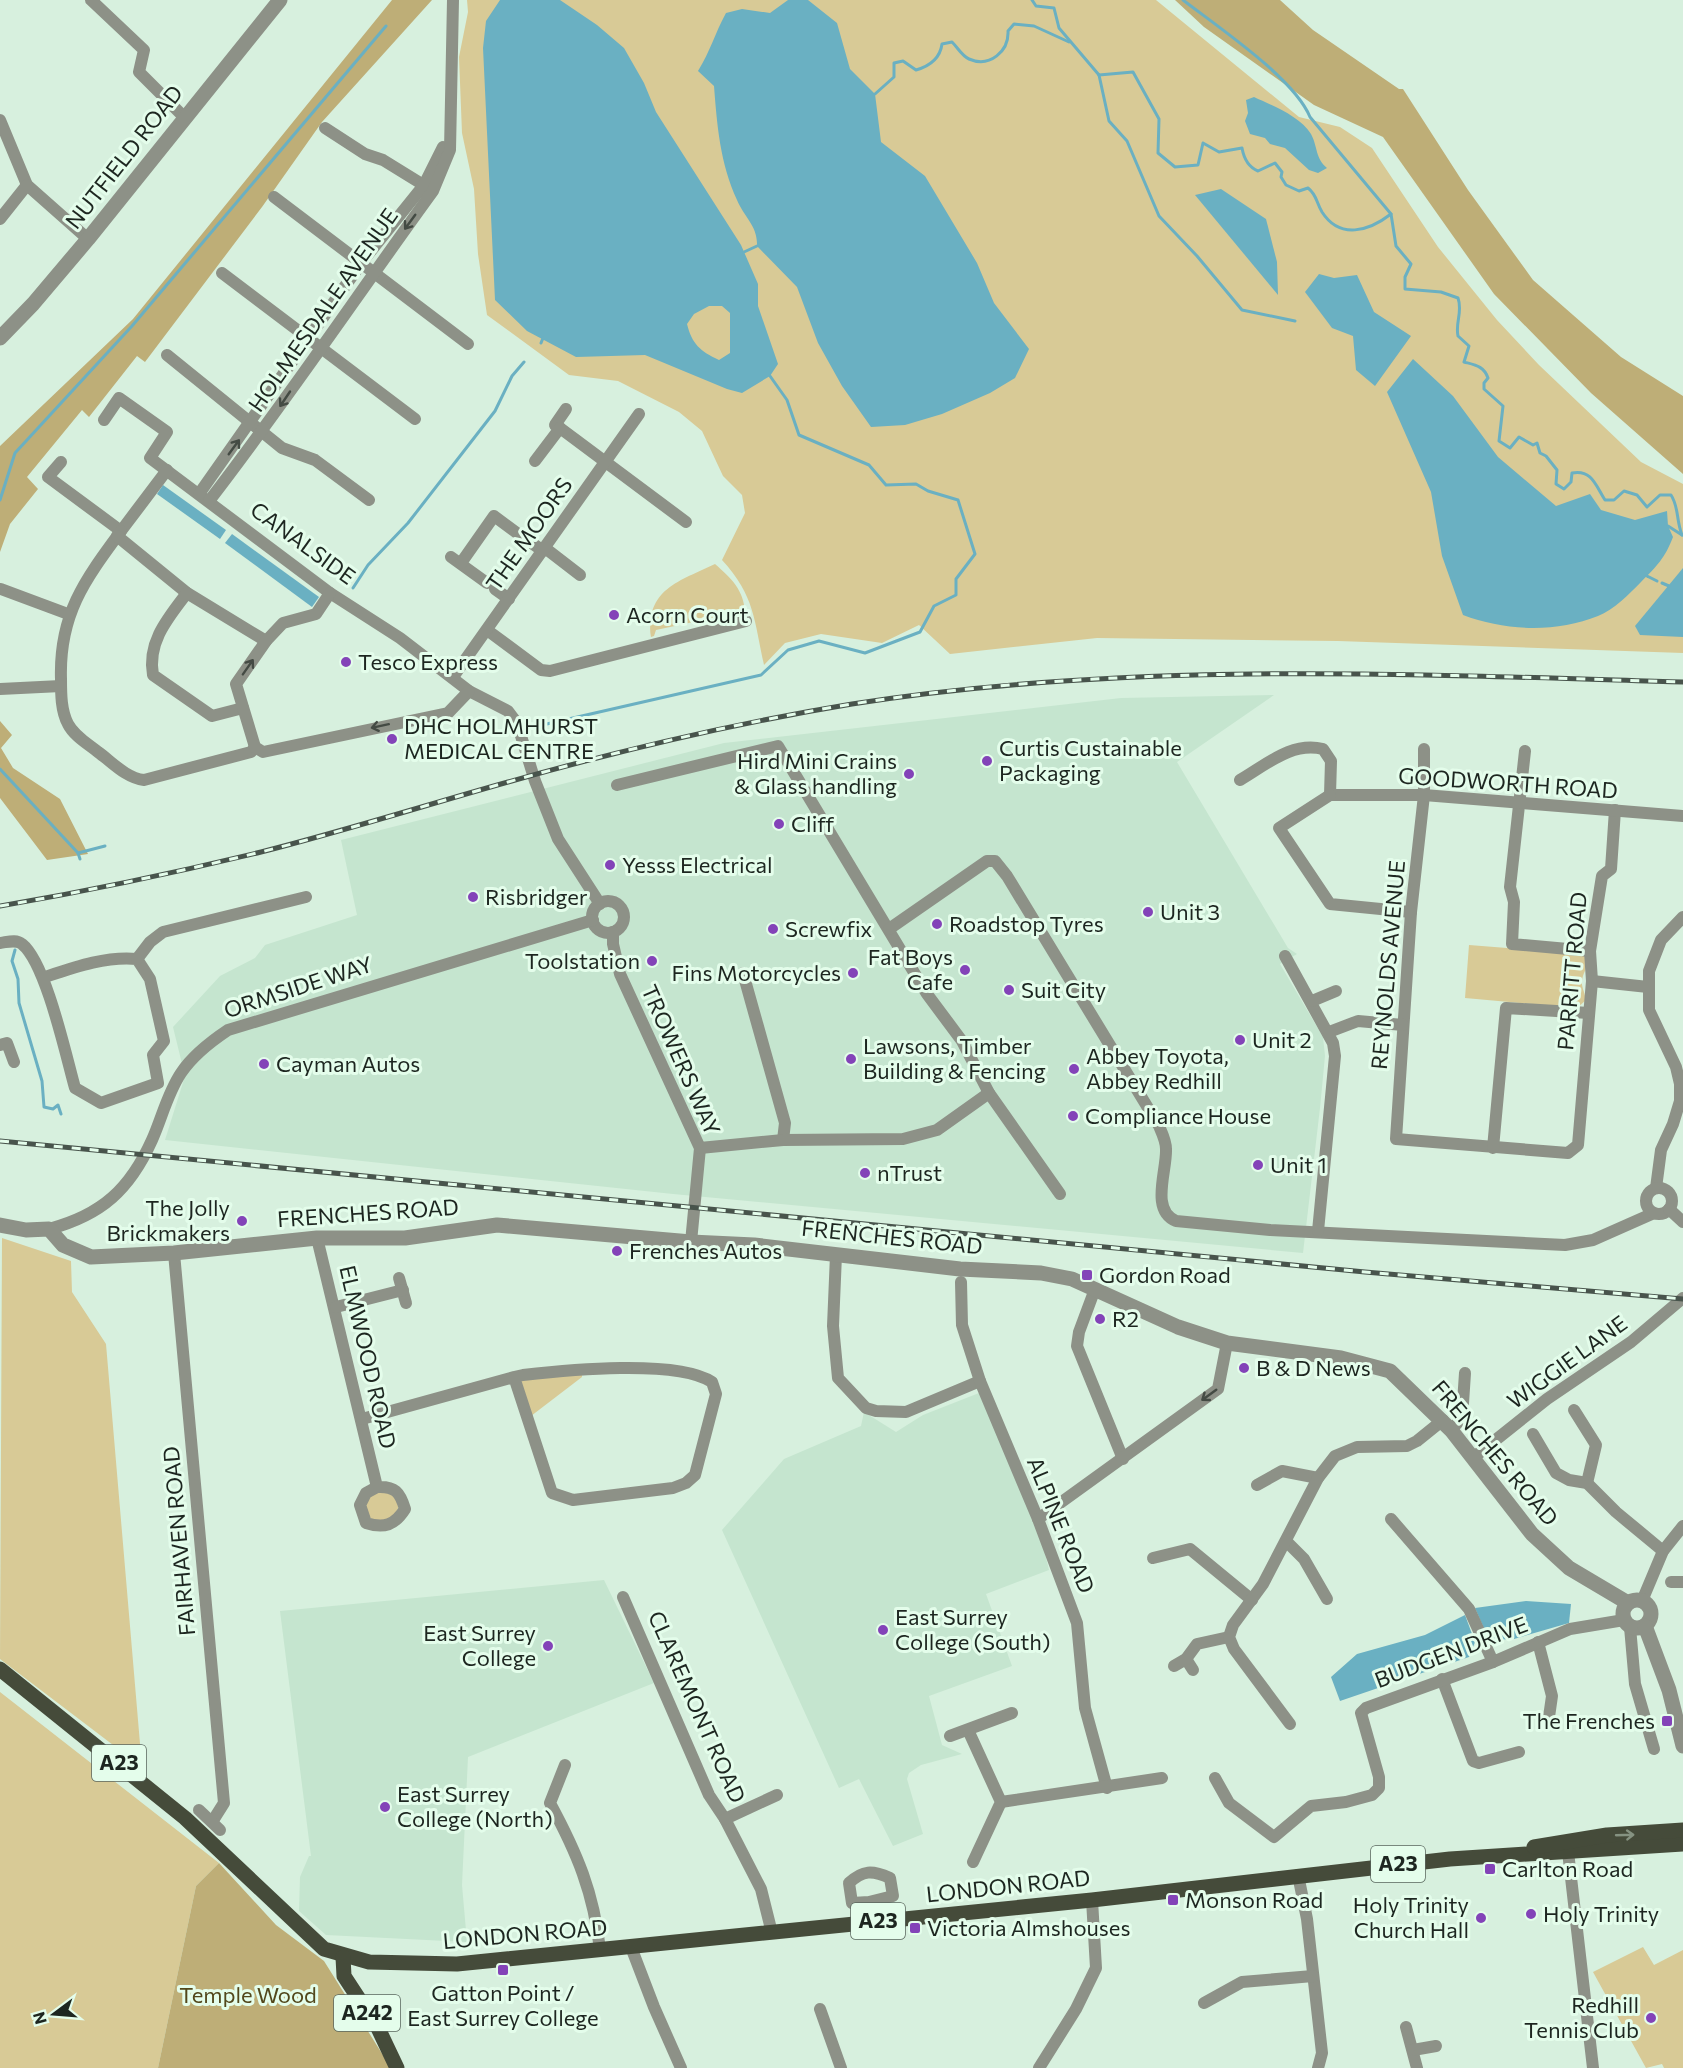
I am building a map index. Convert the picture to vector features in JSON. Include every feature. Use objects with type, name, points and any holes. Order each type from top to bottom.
[{"type":"main road","name":"A23","points":[[0,1670],[184,1818],[324,1949],[343,1957]]},
{"type":"main road","name":"LONDON ROAD","points":[[343,1957],[369,1962],[427,1965],[632,1947],[1092,1900],[1298,1875],[1567,1847],[1683,1830]]},
{"type":"main road","name":"LONDON ROAD","points":[[1567,1847],[1683,1844]]},
{"type":"main road","name":"A242","points":[[343,1957],[344,1976],[378,2028],[397,2068]]},
{"type":"street","points":[[91,0],[144,50],[139,72],[184,117]]},
{"type":"street","name":"NUTFIELD ROAD","points":[[0,338],[33,304],[88,239],[280,0]]},
{"type":"street","name":"HOLMESDALE AVENUE","points":[[204,498],[250,424],[374,271],[428,188],[449,133],[453,0]]},
{"type":"street","points":[[0,120],[27,185],[88,239]]},
{"type":"street","points":[[326,128],[364,154],[383,160],[428,188]]},
{"type":"street","points":[[0,219],[27,185]]},
{"type":"street","name":"HOLMESDALE AVENUE","points":[[204,498],[263,432],[362,262],[428,188]]},
{"type":"street","points":[[274,197],[468,344]]},
{"type":"street","points":[[222,273],[415,419]]},
{"type":"street","points":[[167,356],[282,448],[315,460],[369,500]]},
{"type":"street","points":[[104,420],[119,398],[167,432],[150,458],[167,470],[78,592],[68,614],[60,662],[61,692],[69,726],[78,736],[137,779],[144,780],[251,752],[255,747]]},
{"type":"street","points":[[566,409],[555,425],[686,522]]},
{"type":"street","name":"THE MOORS","points":[[453,677],[639,414]]},
{"type":"street","points":[[535,461],[560,428]]},
{"type":"street","points":[[61,462],[48,477],[187,593],[266,641]]},
{"type":"street","name":"CANALSIDE","points":[[167,470],[330,593],[355,606],[469,690],[508,711],[517,723],[535,781],[558,839],[600,904]]},
{"type":"street","points":[[509,599],[456,560],[494,516],[580,575]]},
{"type":"street","points":[[1,589],[68,614]]},
{"type":"street","points":[[187,593],[159,629],[152,656],[153,675],[212,716],[243,708]]},
{"type":"street","points":[[330,593],[316,614],[283,623],[266,641],[236,684],[255,747],[263,752],[291,748],[448,713],[469,690]]},
{"type":"street","points":[[487,630],[541,670],[550,671],[746,621]]},
{"type":"street","points":[[152,656],[167,654]]},
{"type":"street","points":[[0,688],[61,692]]},
{"type":"street","points":[[617,784],[778,746],[927,994],[962,1041],[989,1093],[1060,1194]]},
{"type":"street","points":[[1240,780],[1300,746],[1323,749],[1331,761],[1329,788],[1279,828],[1329,904],[1411,912]]},
{"type":"street","name":"REYNOLDS AVENUE","points":[[1424,749],[1424,795],[1411,912],[1396,1139],[1493,1148]]},
{"type":"street","points":[[1525,751],[1510,887],[1514,902],[1512,944],[1590,951]]},
{"type":"street","name":"GOODWORTH ROAD","points":[[1329,788],[1683,816]]},
{"type":"street","name":"PARRITT ROAD","points":[[1493,1148],[1568,1153],[1580,1141],[1592,981],[1590,951],[1602,876],[1611,869],[1615,810]]},
{"type":"street","points":[[889,929],[987,861],[995,861],[1007,876],[1060,961],[1159,1126],[1166,1149],[1162,1206],[1166,1215],[1183,1222],[1565,1245],[1593,1240],[1654,1213],[1660,1214],[1675,1202]]},
{"type":"street","points":[[137,959],[150,942],[164,933],[306,897]]},
{"type":"street","name":"TROWERS WAY","points":[[600,904],[615,903],[623,911],[623,923],[613,932],[613,944],[620,974],[700,1148],[691,1242]]},
{"type":"street","points":[[600,904],[593,913],[593,920],[603,932],[613,932]]},
{"type":"street","points":[[1654,1213],[1648,1207],[1646,1197],[1656,1188],[1661,1150],[1675,1116],[1680,1084],[1676,1067],[1649,1010],[1649,971],[1661,940],[1683,917]]},
{"type":"street","name":"ORMSIDE WAY","points":[[0,1225],[26,1230],[50,1229],[84,1218],[116,1196],[131,1178],[152,1140],[165,1104],[179,1075],[201,1050],[228,1030],[593,920]]},
{"type":"street","points":[[0,944],[16,941],[24,945],[45,977],[75,1088],[101,1103],[158,1083],[153,1054],[164,1041],[150,979],[137,959],[121,957],[83,965],[45,977]]},
{"type":"street","points":[[1286,956],[1329,1032],[1335,1056],[1318,1231]]},
{"type":"street","points":[[743,973],[785,1123],[783,1140]]},
{"type":"street","points":[[1592,981],[1648,987]]},
{"type":"street","points":[[1312,1001],[1336,991]]},
{"type":"street","points":[[1493,1148],[1506,1008],[1589,1013]]},
{"type":"street","points":[[1329,1032],[1358,1021],[1403,1025]]},
{"type":"street","points":[[0,1045],[7,1043],[14,1062]]},
{"type":"street","points":[[700,1148],[783,1140],[903,1139],[937,1130],[989,1093]]},
{"type":"street","points":[[1656,1188],[1668,1191],[1683,1222]]},
{"type":"street","name":"FRENCHES ROAD","points":[[50,1229],[63,1245],[91,1257],[174,1253],[318,1238],[405,1238],[497,1225],[691,1242],[754,1245],[960,1269],[1041,1273],[1072,1279],[1178,1327],[1227,1342],[1341,1358],[1381,1368],[1397,1376],[1452,1423],[1473,1458],[1533,1534],[1569,1568],[1635,1602]]},
{"type":"street","name":"ELMWOOD ROAD","points":[[318,1238],[377,1487]]},
{"type":"street","name":"FAIRHAVEN ROAD","points":[[174,1253],[224,1803],[216,1826],[199,1810]]},
{"type":"street","points":[[836,1255],[833,1326],[838,1378],[866,1408],[893,1413],[906,1412],[980,1381]]},
{"type":"street","name":"ALPINE ROAD","points":[[961,1282],[962,1325],[980,1381],[1038,1519],[1077,1623],[1085,1708],[1107,1788]]},
{"type":"street","points":[[336,1307],[401,1284],[406,1303]]},
{"type":"street","points":[[1095,1289],[1079,1332],[1077,1346],[1123,1459]]},
{"type":"street","name":"WIGGIE LANE","points":[[1473,1458],[1547,1399],[1639,1336],[1683,1298]]},
{"type":"street","points":[[1038,1519],[1218,1389],[1227,1342]]},
{"type":"street","points":[[362,1419],[514,1377],[589,1367],[695,1373],[712,1382],[716,1394],[695,1475],[686,1483],[662,1489],[573,1500],[552,1493],[514,1377]]},
{"type":"street","points":[[1290,1724],[1234,1649],[1229,1637],[1233,1625],[1263,1584],[1317,1478],[1335,1456],[1344,1450],[1407,1446],[1452,1423],[1466,1373]]},
{"type":"street","points":[[1574,1410],[1596,1445],[1587,1483]]},
{"type":"street","points":[[1533,1434],[1556,1473],[1569,1480],[1587,1483],[1616,1512],[1663,1551]]},
{"type":"street","points":[[1257,1485],[1282,1471],[1317,1478]]},
{"type":"street","points":[[1391,1519],[1469,1609],[1493,1662]]},
{"type":"street","points":[[1683,1526],[1663,1551],[1635,1602],[1624,1611],[1669,1690],[1683,1746]]},
{"type":"street","points":[[1286,1541],[1304,1559],[1328,1599]]},
{"type":"street","points":[[1153,1558],[1190,1549],[1252,1600]]},
{"type":"street","name":"CLAREMONT ROAD","points":[[623,1597],[709,1795],[725,1819],[761,1889],[772,1933]]},
{"type":"street","points":[[1633,1624],[1650,1617],[1650,1610],[1635,1602]]},
{"type":"street","points":[[1633,1624],[1635,1684],[1654,1749]]},
{"type":"street","name":"BUDGEN DRIVE","points":[[1215,1778],[1229,1803],[1274,1837],[1311,1806],[1346,1802],[1372,1795],[1380,1784],[1363,1710],[1493,1662],[1570,1629],[1633,1624]]},
{"type":"street","points":[[1174,1666],[1186,1659],[1197,1644],[1229,1637]]},
{"type":"street","points":[[1538,1642],[1552,1696],[1549,1716]]},
{"type":"street","points":[[1186,1659],[1193,1670]]},
{"type":"street","points":[[1442,1679],[1473,1761],[1479,1763],[1519,1752]]},
{"type":"street","points":[[950,1736],[1012,1713]]},
{"type":"street","points":[[968,1730],[1001,1802],[973,1862]]},
{"type":"street","points":[[565,1765],[550,1803],[586,1876],[594,1904],[600,1950]]},
{"type":"street","points":[[1001,1802],[1162,1778]]},
{"type":"street","points":[[725,1819],[777,1795]]},
{"type":"street","points":[[1567,1847],[1593,2068]]},
{"type":"street","points":[[1298,1875],[1322,2053],[1318,2068]]},
{"type":"street","points":[[1039,2068],[1076,2009],[1096,1968],[1092,1900]]},
{"type":"street","points":[[869,1902],[873,1922]]},
{"type":"street","points":[[632,1947],[654,2007],[681,2068]]},
{"type":"street","points":[[1204,2003],[1242,1982],[1313,1976]]},
{"type":"street","points":[[820,2009],[841,2068]]},
{"type":"street","points":[[1406,2027],[1417,2068]]},
{"type":"street","points":[[1413,2050],[1436,2046]]},
{"type":"shaded area","points":[[467,0],[1156,0],[1299,117],[1340,127],[1372,148],[1438,247],[1497,320],[1539,365],[1641,462],[1683,484],[1683,653],[1338,641],[1097,638],[950,654],[919,625],[882,643],[821,634],[785,643],[764,665],[752,609],[741,585],[722,560],[745,513],[742,495],[723,476],[702,431],[679,412],[618,381],[569,375],[487,315],[478,254],[474,189],[462,133],[459,57],[468,12]]},
{"type":"shaded area","points":[[715,564],[735,584],[742,596],[745,611],[656,630],[654,636],[651,637],[651,621],[659,597],[678,582]]},
{"type":"shaded area","points":[[1274,695],[1177,762],[1288,948],[1297,954],[1280,964],[1323,1037],[1325,1056],[1303,1253],[673,1194],[165,1140],[185,1076],[173,1027],[220,976],[255,958],[265,945],[357,915],[341,840],[724,743],[1121,698]]},
{"type":"shaded area","points":[[1469,945],[1583,954],[1587,961],[1582,983],[1586,1000],[1577,1008],[1465,998]]},
{"type":"shaded area","points":[[2,1238],[71,1261],[72,1292],[106,1344],[142,1767],[0,1659]]},
{"type":"shaded area","points":[[582,1371],[582,1377],[531,1416],[521,1381]]},
{"type":"shaded area","name":"East Surrey College (South)","points":[[979,1393],[1041,1537],[1049,1570],[986,1594],[1012,1666],[929,1696],[942,1745],[962,1754],[921,1765],[909,1773],[907,1779],[923,1834],[893,1846],[859,1779],[839,1788],[722,1530],[784,1459],[861,1426],[864,1412],[896,1432],[923,1415]]},
{"type":"shaded area","points":[[382,1491],[393,1496],[398,1507],[393,1518],[382,1523],[371,1518],[366,1507],[371,1496]]},
{"type":"shaded area","name":"East Surrey College (North)","points":[[604,1580],[654,1683],[468,1757],[462,1885],[467,1942],[326,1935],[299,1911],[300,1877],[311,1856],[280,1611]]},
{"type":"shaded area","points":[[0,1692],[219,1863],[196,1886],[158,2068],[0,2068]]},
{"type":"shaded area","name":"Redhill Tennis Club","points":[[1643,1947],[1654,1965],[1683,1950],[1683,2068],[1664,2068],[1662,2064],[1646,2068],[1593,1972]]},
{"type":"green space","points":[[392,0],[432,0],[322,122],[262,207],[145,362],[137,356],[89,417],[82,410],[27,477],[38,489],[10,524],[0,552],[0,446],[133,319]]},
{"type":"green space","points":[[1175,0],[1280,0],[1313,30],[1399,89],[1403,89],[1468,190],[1533,280],[1621,357],[1683,396],[1683,474],[1591,393],[1494,294],[1383,137],[1314,105],[1204,27]]},
{"type":"green space","points":[[0,721],[12,735],[1,748],[13,768],[60,799],[88,854],[47,860],[0,798]]},
{"type":"green space","name":"Temple Wood","points":[[219,1863],[276,1925],[324,1961],[391,2068],[158,2068],[196,1886]]},
{"type":"water","points":[[500,0],[560,0],[597,25],[624,48],[644,83],[656,112],[741,245],[758,284],[758,306],[778,364],[770,376],[742,393],[645,355],[576,357],[527,331],[495,300],[483,48],[486,21]],"holes":[[[709,306],[722,306],[730,313],[730,353],[719,360],[698,346],[691,337],[687,324],[694,314]]]},
{"type":"water","points":[[788,0],[808,0],[837,23],[850,69],[875,94],[881,142],[925,176],[977,263],[994,303],[1029,349],[1015,378],[990,393],[942,414],[905,425],[871,427],[842,386],[818,343],[797,287],[757,246],[753,227],[737,200],[723,158],[714,86],[698,71],[726,13],[742,9],[770,13]]},
{"type":"water","points":[[1254,97],[1300,122],[1311,134],[1320,160],[1327,168],[1318,173],[1309,170],[1285,148],[1270,144],[1265,138],[1250,134],[1245,121],[1248,113],[1246,100]]},
{"type":"water","points":[[1221,189],[1266,219],[1277,262],[1278,295],[1195,195]]},
{"type":"water","points":[[1319,274],[1334,278],[1357,275],[1374,312],[1411,336],[1375,386],[1356,370],[1353,336],[1332,328],[1305,292]]},
{"type":"water","points":[[1413,359],[1453,396],[1498,457],[1556,506],[1590,494],[1601,510],[1635,520],[1667,511],[1668,526],[1673,537],[1667,551],[1656,566],[1615,606],[1598,616],[1582,621],[1530,628],[1496,624],[1463,615],[1442,556],[1431,492],[1387,392]]},
{"type":"water","points":[[163,485],[226,530],[220,539],[157,494]]},
{"type":"water","points":[[232,534],[319,597],[312,607],[225,543]]},
{"type":"water","points":[[1683,568],[1683,637],[1640,635],[1635,626]]},
{"type":"water","points":[[1526,1601],[1571,1604],[1569,1623],[1514,1639],[1489,1640],[1475,1608]]},
{"type":"water","points":[[1465,1615],[1475,1642],[1469,1657],[1340,1701],[1331,1677],[1357,1654],[1425,1635]]},
{"type":"waterway","points":[[1032,0],[1036,6],[1054,8],[1059,28],[1099,75]]},
{"type":"waterway","points":[[1183,0],[1254,54],[1288,86],[1310,117],[1391,214],[1396,246],[1411,264],[1405,277],[1405,289],[1441,292],[1458,298],[1460,308],[1458,336],[1469,346],[1464,362],[1484,371],[1488,378],[1484,383],[1484,389],[1503,406],[1499,441],[1510,448],[1519,437],[1533,445],[1537,443],[1540,453],[1546,456],[1557,470],[1556,484],[1564,489],[1571,482],[1572,473],[1579,472],[1593,480],[1605,500],[1614,500],[1624,491],[1637,495],[1647,507],[1660,495],[1671,495],[1682,535]]},
{"type":"waterway","points":[[875,94],[894,77],[894,63],[903,61],[916,70],[937,58],[942,44],[952,42],[962,54],[977,61],[997,56],[1002,51],[1008,31],[1014,24],[1034,26],[1069,42]]},
{"type":"waterway","points":[[0,500],[15,453],[132,326],[386,26]]},
{"type":"waterway","points":[[1099,75],[1133,72],[1159,119],[1158,153],[1175,167],[1198,165],[1203,143],[1219,152],[1242,148],[1247,162],[1258,171],[1275,163],[1282,172],[1281,177],[1286,185],[1299,191],[1308,188],[1315,196],[1322,212],[1337,227],[1355,230],[1364,228],[1391,214]]},
{"type":"waterway","points":[[1099,75],[1109,121],[1127,141],[1159,216],[1197,256],[1242,310],[1295,321]]},
{"type":"waterway","points":[[744,252],[757,246]]},
{"type":"waterway","points":[[541,343],[543,338]]},
{"type":"waterway","points":[[353,588],[368,565],[408,523],[495,411],[512,376],[524,362]]},
{"type":"waterway","points":[[538,726],[761,675],[788,650],[819,641],[865,653],[920,632],[934,606],[956,595],[956,579],[975,554],[958,500],[928,491],[916,484],[886,485],[869,465],[799,435],[787,400],[770,376]]},
{"type":"waterway","points":[[1668,526],[1682,535]]},
{"type":"waterway","points":[[1647,576],[1657,581]]},
{"type":"waterway","points":[[1662,583],[1669,586]]},
{"type":"waterway","points":[[0,769],[78,853]]},
{"type":"waterway","points":[[80,859],[78,853],[105,846]]},
{"type":"waterway","points":[[15,950],[12,961],[18,979],[19,1003],[42,1081],[44,1107],[53,1109],[58,1105],[61,1114]]},
{"type":"railway","points":[[0,906],[98,888],[261,852],[636,748],[852,704],[955,690],[1058,681],[1266,674],[1371,674],[1683,682]]},
{"type":"railway","points":[[0,1141],[1365,1272],[1683,1299]]},
{"type":"place","name":"Acorn Court","points":[[614,615]]},
{"type":"place","name":"Tesco Express","points":[[346,662]]},
{"type":"place","name":"DHC HOLMHURST MEDICAL CENTRE","points":[[392,739]]},
{"type":"place","name":"Curtis Custainable Packaging","points":[[987,761]]},
{"type":"place","name":"Hird Mini Crains & Glass handling","points":[[909,774]]},
{"type":"place","name":"Cliff","points":[[779,824]]},
{"type":"place","name":"Yesss Electrical","points":[[610,865]]},
{"type":"place","name":"Risbridger","points":[[473,897]]},
{"type":"place","name":"Unit 3","points":[[1148,912]]},
{"type":"place","name":"Roadstop Tyres","points":[[937,924]]},
{"type":"place","name":"Screwfix","points":[[773,929]]},
{"type":"place","name":"Toolstation","points":[[652,961]]},
{"type":"place","name":"Fat Boys Cafe","points":[[965,970]]},
{"type":"place","name":"Fins Motorcycles","points":[[853,973]]},
{"type":"place","name":"Suit City","points":[[1009,990]]},
{"type":"place","name":"Unit 2","points":[[1240,1040]]},
{"type":"place","name":"Lawsons, Timber Building & Fencing","points":[[851,1059]]},
{"type":"place","name":"Cayman Autos","points":[[264,1064]]},
{"type":"place","name":"Abbey Toyota, Abbey Redhill","points":[[1074,1069]]},
{"type":"place","name":"Compliance House","points":[[1073,1116]]},
{"type":"place","name":"Unit 1","points":[[1258,1165]]},
{"type":"place","name":"nTrust","points":[[865,1173]]},
{"type":"place","name":"The Jolly Brickmakers","points":[[242,1221]]},
{"type":"place","name":"Frenches Autos","points":[[617,1251]]},
{"type":"place","name":"Gordon Road","points":[[1087,1275]]},
{"type":"place","name":"R2","points":[[1100,1319]]},
{"type":"place","name":"B & D News","points":[[1244,1368]]},
{"type":"place","name":"East Surrey College (South)","points":[[883,1630]]},
{"type":"place","name":"East Surrey College","points":[[548,1646]]},
{"type":"place","name":"The Frenches","points":[[1667,1721]]},
{"type":"place","name":"East Surrey College (North)","points":[[385,1807]]},
{"type":"place","name":"Carlton Road","points":[[1490,1869]]},
{"type":"place","name":"Monson Road","points":[[1173,1900]]},
{"type":"place","name":"Holy Trinity","points":[[1531,1914]]},
{"type":"place","name":"Holy Trinity Church Hall","points":[[1481,1918]]},
{"type":"place","name":"Victoria Almshouses","points":[[915,1928]]},
{"type":"place","name":"Gatton Point / East Surrey College","points":[[503,1970]]},
{"type":"place","name":"Redhill Tennis Club","points":[[1651,2018]]}]
